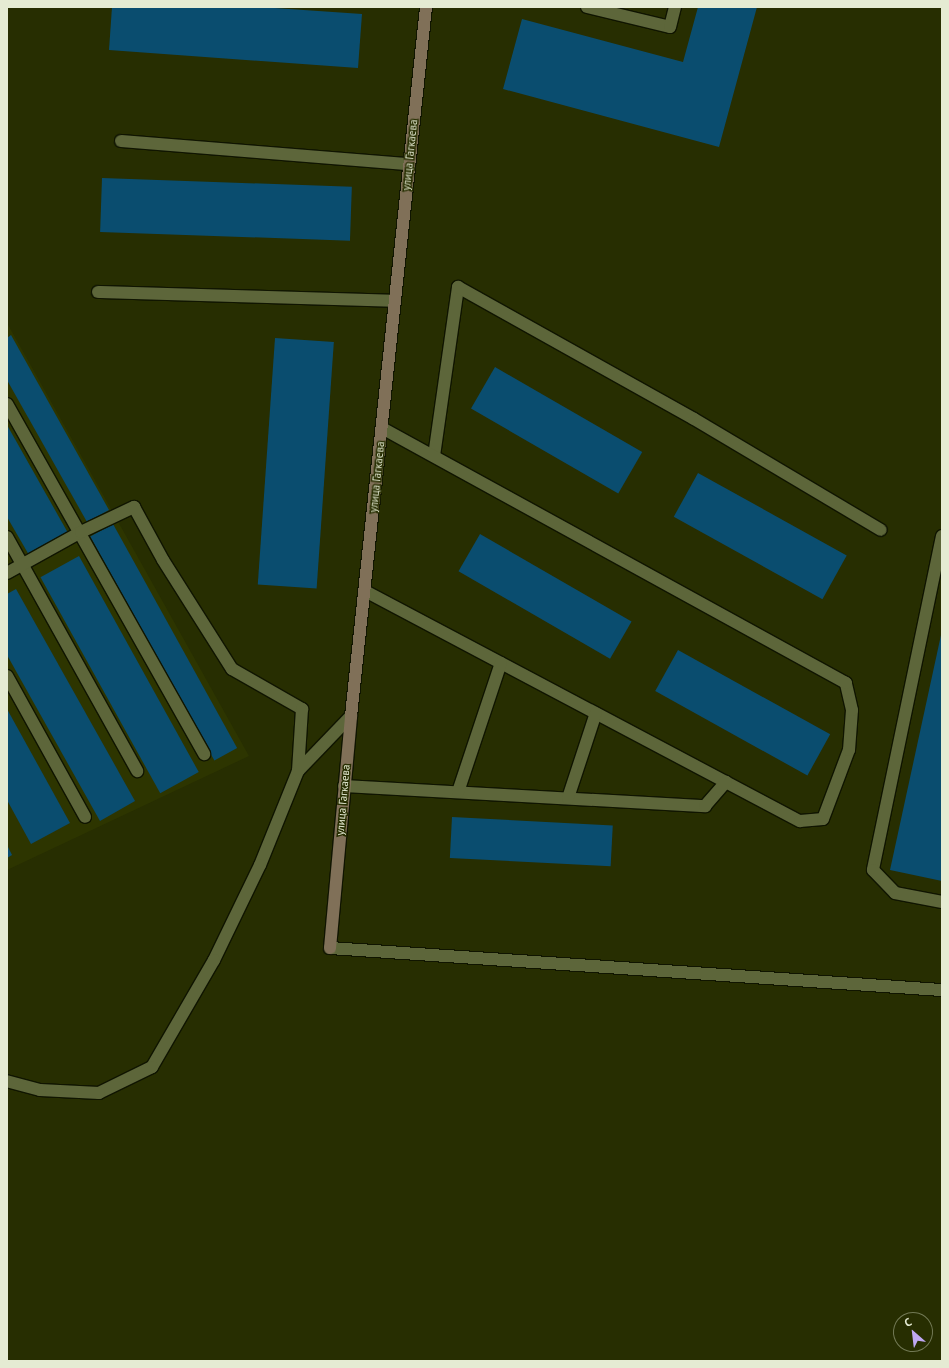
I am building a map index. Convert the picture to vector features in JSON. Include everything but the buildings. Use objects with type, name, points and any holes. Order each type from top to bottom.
[{"type":"street","name":"улица Гагкаева","points":[[426,7],[351,716],[330,948],[942,990]]},
{"type":"street","points":[[587,7],[670,27],[675,7]]},
{"type":"street","points":[[121,141],[409,164]]},
{"type":"street","points":[[434,456],[458,287],[694,419],[881,530]]},
{"type":"street","points":[[98,292],[395,301]]},
{"type":"street","points":[[7,404],[81,532],[204,754]]},
{"type":"street","points":[[365,591],[800,821],[823,819],[849,750],[852,710],[846,683],[382,428]]},
{"type":"street","points":[[7,573],[81,532],[134,507],[163,560],[232,668],[302,709],[298,771],[260,864],[214,960],[152,1067],[99,1093],[40,1090],[7,1081]]},
{"type":"street","points":[[942,536],[873,870],[895,893],[942,902]]},
{"type":"street","points":[[7,537],[137,771]]},
{"type":"street","points":[[458,792],[501,663]]},
{"type":"street","points":[[7,676],[85,817]]},
{"type":"street","points":[[568,798],[596,713]]},
{"type":"street","points":[[298,771],[351,716]]},
{"type":"street","points":[[344,786],[706,806],[726,782]]},
{"type":"shaded area","points":[[7,323],[249,756],[7,870]]}]
